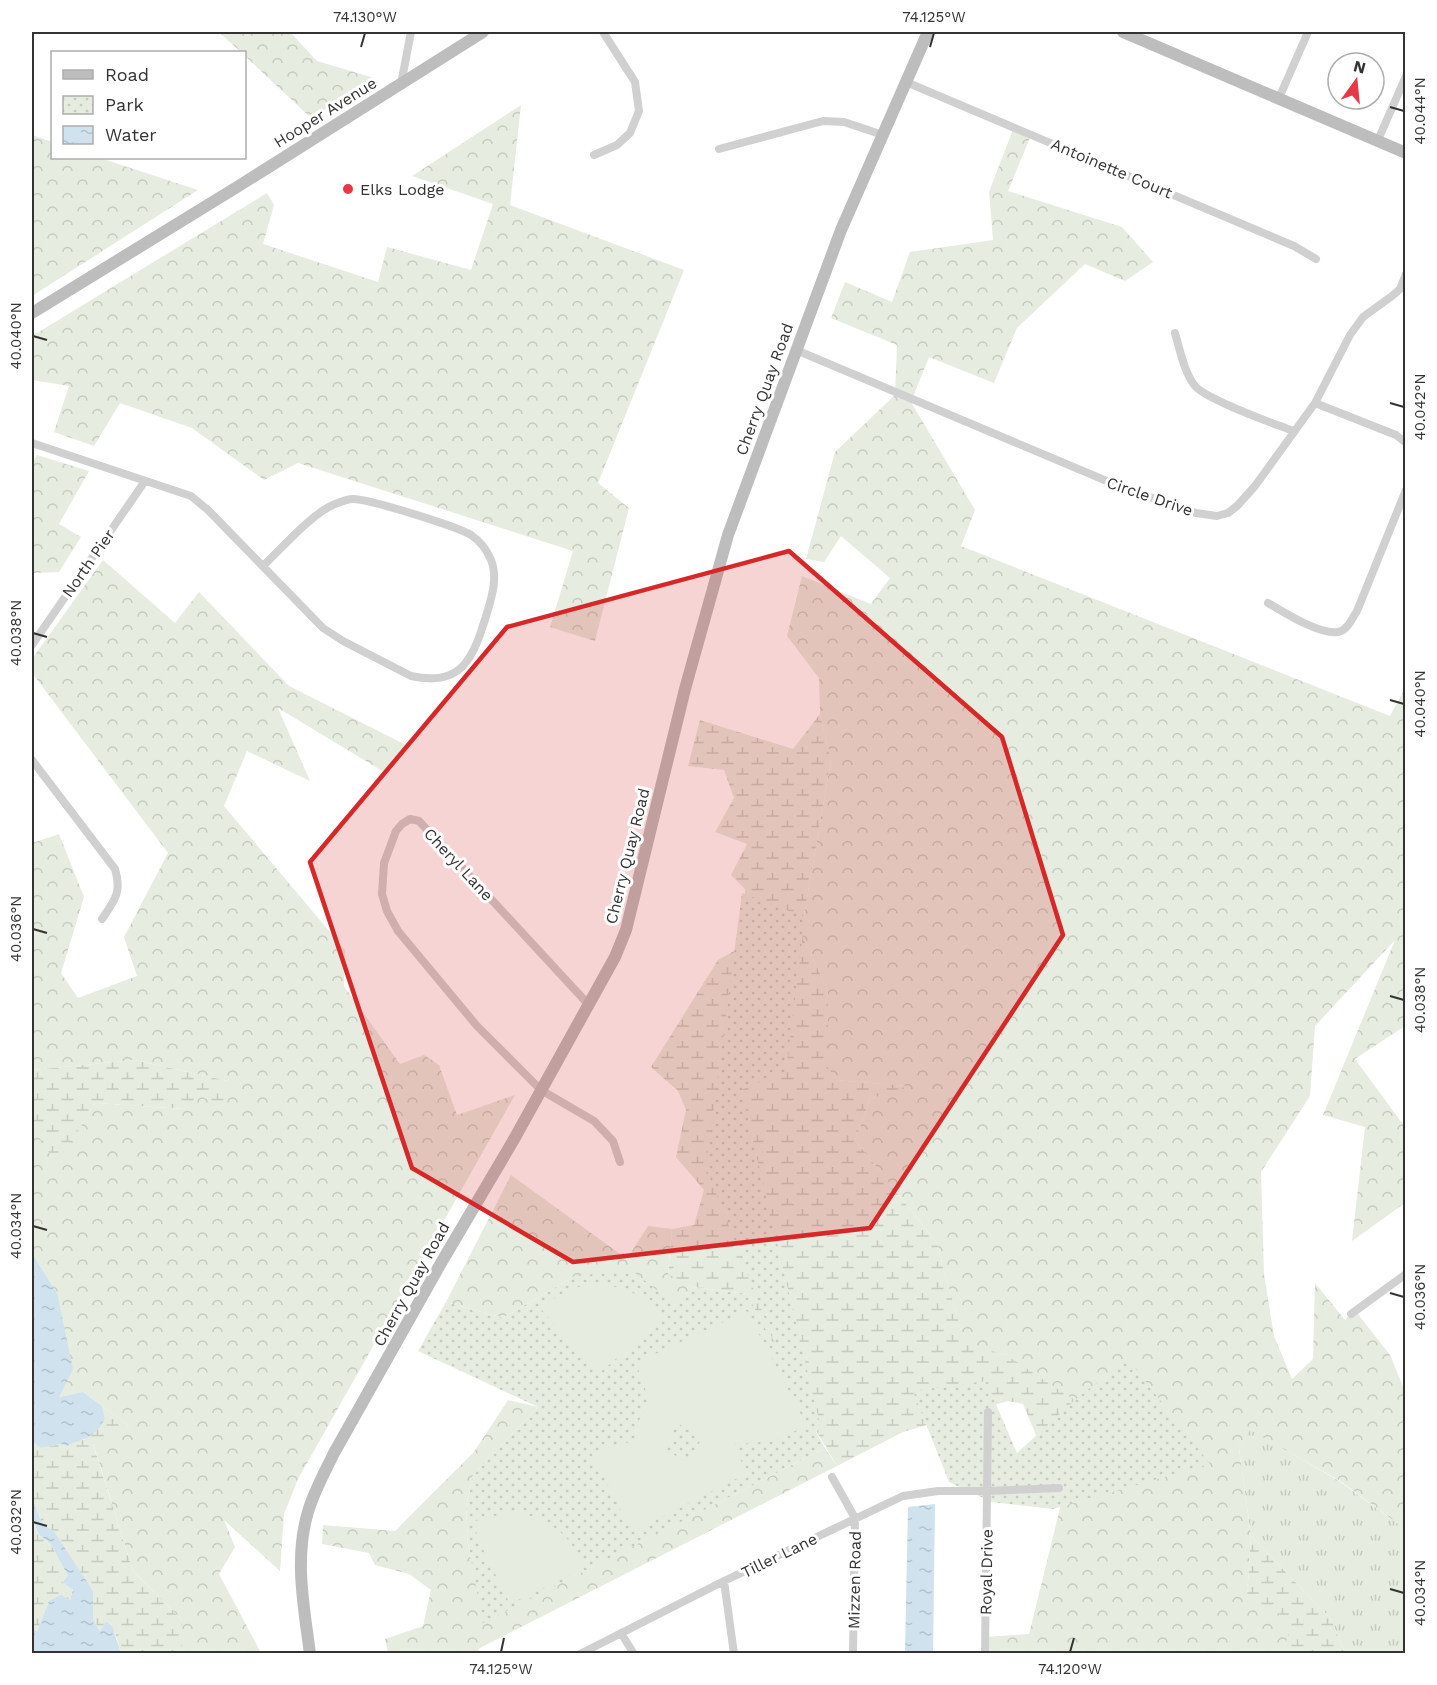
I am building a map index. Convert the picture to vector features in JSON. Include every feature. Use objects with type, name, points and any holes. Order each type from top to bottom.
[{"type":"street","points":[[401,84],[411,32]]},
{"type":"street","name":"Hooper Avenue","points":[[32,314],[483,32]]},
{"type":"street","points":[[594,155],[617,145],[630,133],[639,111],[635,82],[603,32]]},
{"type":"street","name":"Cherry Quay Road","points":[[310,1653],[301,1580],[302,1546],[308,1511],[318,1485],[441,1263],[513,1141],[615,957],[626,930],[685,689],[725,546],[841,230],[928,32]]},
{"type":"street","points":[[1123,32],[1406,153]]},
{"type":"street","points":[[1279,98],[1308,32]]},
{"type":"street","points":[[1378,140],[1406,76]]},
{"type":"street","name":"Antoinette Court","points":[[906,82],[1294,246],[1316,259]]},
{"type":"street","points":[[719,149],[834,120],[883,135]]},
{"type":"street","name":"Circle Drive","points":[[796,350],[1121,487],[1196,513],[1217,516],[1238,506],[1255,486],[1315,403],[1350,335],[1363,317],[1400,289],[1406,274]]},
{"type":"street","points":[[1175,333],[1185,366],[1195,387],[1213,398],[1293,431]]},
{"type":"street","points":[[1315,403],[1396,435],[1406,443]]},
{"type":"street","points":[[32,443],[191,496],[208,510],[322,628],[411,676],[422,678],[447,676],[457,671],[470,659],[477,647],[494,592],[495,576],[492,562],[484,546],[471,536],[440,523],[352,499],[335,504],[319,513],[263,566]]},
{"type":"street","name":"North Pier","points":[[32,645],[145,481]]},
{"type":"street","points":[[1268,603],[1299,621],[1326,631],[1338,632],[1345,628],[1357,611],[1406,490]]},
{"type":"street","points":[[32,760],[115,869],[118,882],[116,898],[102,919]]},
{"type":"street","name":"Cheryl Lane","points":[[541,1090],[477,1026],[439,982],[398,930],[387,911],[382,894],[384,863],[396,831],[402,824],[410,819],[419,821],[588,1004]]},
{"type":"street","points":[[541,1090],[594,1121],[613,1141],[620,1162]]},
{"type":"street","points":[[1351,1314],[1404,1279]]},
{"type":"street","points":[[987,1491],[988,1412]]},
{"type":"street","name":"Mizzen Road","points":[[832,1477],[855,1518],[853,1653]]},
{"type":"street","name":"Tiller Lane","points":[[580,1653],[724,1581],[903,1496],[938,1491],[1059,1488]]},
{"type":"street","name":"Royal Drive","points":[[985,1653],[987,1491]]},
{"type":"street","points":[[724,1581],[734,1653]]},
{"type":"street","points":[[621,1633],[634,1653]]},
{"type":"highlighted area","points":[[789,551],[1002,737],[1063,935],[870,1228],[573,1262],[412,1168],[310,862],[507,627]]},
{"type":"green space","points":[[213,32],[290,32],[317,61],[374,78],[311,118],[246,57],[246,51],[240,51],[221,34]]},
{"type":"green space","points":[[521,105],[510,205],[684,270],[598,483],[629,508],[595,641],[550,627],[573,551],[298,463],[264,480],[192,428],[120,403],[94,446],[54,432],[69,386],[32,380],[32,336],[267,193],[274,205],[263,244],[378,282],[387,247],[471,270],[493,204],[412,176]]},
{"type":"green space","points":[[1014,127],[1031,135],[1008,191],[1122,227],[1153,262],[1125,281],[1085,264],[1017,328],[994,383],[929,357],[911,402],[975,510],[961,546],[1390,716],[1405,688],[1405,1026],[1355,1059],[1405,1127],[1405,1203],[1352,1241],[1365,1127],[1323,1115],[1395,940],[1315,1026],[1310,1096],[1261,1172],[1264,1274],[1274,1336],[1292,1379],[1313,1359],[1315,1283],[1345,1320],[1351,1314],[1357,1313],[1390,1355],[1405,1391],[1405,1532],[1401,1526],[1340,1481],[1250,1430],[1239,1448],[1251,1536],[1247,1596],[1293,1621],[1283,1653],[984,1653],[985,1637],[1029,1634],[1063,1496],[1006,1355],[965,1345],[936,1242],[855,1140],[870,1099],[906,1086],[835,1080],[828,1067],[828,991],[801,933],[831,760],[820,714],[819,678],[787,636],[802,576],[871,604],[890,578],[841,536],[824,562],[806,559],[835,452],[895,395],[897,345],[831,318],[845,282],[892,302],[910,252],[993,240],[989,192]]},
{"type":"green space","points":[[32,135],[51,142],[51,159],[103,159],[198,190],[32,296]]},
{"type":"green space","points":[[37,455],[89,471],[59,524],[81,537],[59,572],[32,573],[32,463]]},
{"type":"green space","points":[[103,560],[175,623],[199,592],[289,686],[408,746],[384,772],[278,708],[310,781],[247,751],[224,806],[345,950],[344,986],[400,1064],[424,1055],[439,1065],[457,1115],[515,1095],[298,1479],[284,1514],[280,1571],[224,1520],[235,1547],[219,1574],[261,1653],[182,1653],[182,1620],[133,1571],[93,1443],[129,1426],[83,1392],[59,1397],[57,1293],[32,1253],[32,1126],[57,1164],[95,1103],[184,1109],[200,1095],[228,1081],[135,1060],[32,1070],[32,843],[59,834],[84,897],[61,973],[78,998],[137,976],[124,937],[168,853],[32,673],[32,659]]},
{"type":"green space","points":[[820,714],[831,760],[801,933],[828,991],[828,1067],[836,1080],[908,1086],[870,1099],[855,1140],[936,1242],[965,1344],[1006,1355],[1094,1413],[1046,1459],[1023,1404],[1008,1401],[903,1432],[837,1466],[815,1429],[747,1294],[693,1287],[668,1274],[672,1229],[694,1225],[704,1190],[676,1157],[686,1110],[678,1091],[651,1067],[718,960],[741,947],[745,889],[731,875],[747,844],[715,832],[734,798],[724,770],[688,766],[700,720],[793,749]]},
{"type":"green space","points":[[742,893],[805,917],[786,1071],[741,1090],[821,1429],[816,1432],[825,1448],[483,1623],[468,1544],[466,1507],[473,1475],[538,1407],[418,1351],[446,1302],[503,1318],[575,1276],[631,1270],[674,1303],[693,1287],[747,1294],[779,1355],[706,1167]]},
{"type":"green space","points":[[135,1060],[228,1081],[222,1106],[200,1096],[184,1109],[95,1103],[57,1165],[32,1126],[32,1070]]},
{"type":"green space","points":[[511,1175],[627,1259],[648,1226],[672,1229],[668,1273],[693,1287],[675,1303],[575,1276],[503,1318],[446,1302]]},
{"type":"green space","points":[[592,1284],[613,1286],[632,1292],[649,1303],[664,1319],[598,1374],[541,1309],[565,1292]]},
{"type":"green space","points":[[747,1311],[806,1424],[781,1437],[734,1444],[745,1470],[744,1475],[632,1532],[592,1454],[621,1443],[636,1442],[634,1428],[651,1401],[653,1402],[646,1392],[636,1363]],"holes":[[[673,1421],[703,1437],[689,1464],[663,1448],[671,1436]]]},
{"type":"green space","points":[[1128,1359],[1210,1464],[1053,1509],[992,1502],[949,1482],[913,1391],[986,1381],[1017,1453],[1077,1398]]},
{"type":"green space","points":[[508,1400],[538,1407],[473,1475],[466,1507],[468,1544],[484,1622],[825,1448],[837,1466],[478,1649],[480,1653],[388,1653],[385,1639],[423,1626],[431,1590],[409,1574],[375,1565],[369,1553],[322,1544],[323,1525],[395,1531],[474,1452]]},
{"type":"green space","points":[[102,1406],[129,1426],[93,1444],[133,1571],[182,1620],[182,1653],[121,1653],[115,1633],[101,1632],[93,1619],[93,1591],[43,1526],[32,1497],[32,1442],[41,1448],[61,1444],[67,1446],[74,1441],[84,1440],[105,1418]]},
{"type":"green space","points":[[1250,1429],[1339,1481],[1406,1532],[1405,1653],[1345,1653],[1331,1619],[1251,1536],[1239,1448]]},
{"type":"green space","points":[[510,1512],[535,1518],[556,1528],[572,1545],[584,1568],[510,1604],[477,1537],[475,1521]]},
{"type":"green space","points":[[32,1515],[38,1534],[50,1543],[68,1576],[62,1582],[73,1590],[70,1600],[49,1601],[37,1631],[32,1629]]},
{"type":"green space","points":[[1251,1536],[1331,1619],[1345,1653],[1311,1653],[1311,1651],[1283,1653],[1292,1621],[1247,1597]]},
{"type":"water","points":[[32,1253],[57,1293],[73,1369],[59,1397],[83,1392],[102,1406],[105,1418],[93,1434],[67,1446],[61,1444],[41,1448],[32,1442]]},
{"type":"water","points":[[32,1497],[43,1526],[53,1530],[93,1591],[93,1619],[100,1631],[106,1622],[112,1626],[121,1653],[32,1653],[32,1629],[37,1631],[49,1601],[61,1595],[70,1600],[73,1590],[62,1582],[68,1576],[50,1543],[38,1534],[32,1515]]},
{"type":"water","points":[[935,1504],[933,1653],[905,1653],[908,1507]]},
{"type":"place","name":"Elks Lodge","points":[[348,189]]}]
